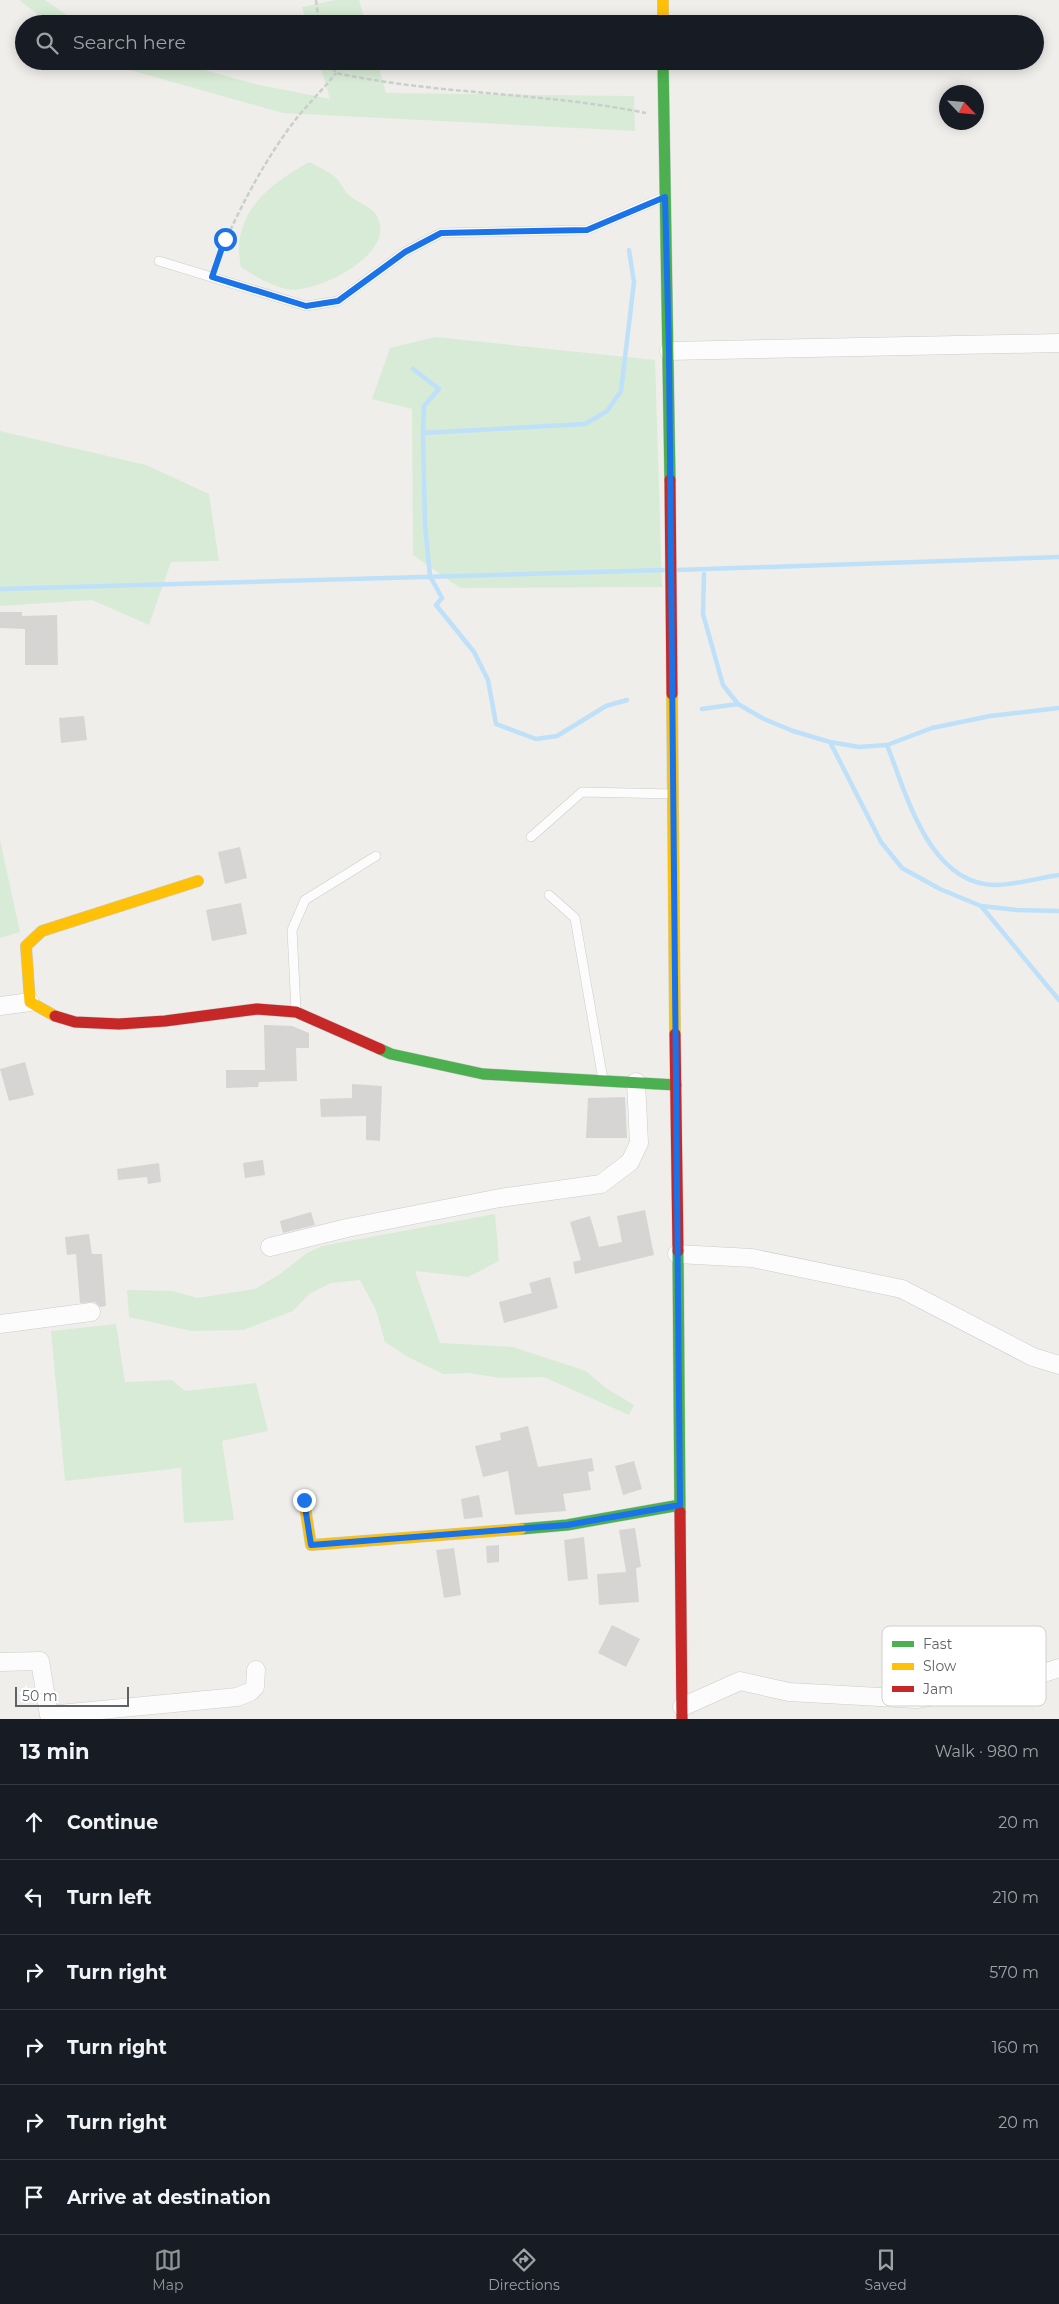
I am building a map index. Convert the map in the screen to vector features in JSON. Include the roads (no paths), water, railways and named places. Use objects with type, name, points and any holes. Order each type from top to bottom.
[{"type":"street","points":[[662,0],[663,15]]},
{"type":"street","points":[[663,70],[669,351],[682,1713],[740,1681],[789,1692],[882,1697]]},
{"type":"street","points":[[669,351],[1059,343]]},
{"type":"street","points":[[30,1002],[26,946],[42,932],[198,881]]},
{"type":"street","points":[[0,1006],[30,1002],[49,1014],[74,1022],[119,1024],[165,1021],[257,1009],[296,1012],[391,1054],[483,1074],[676,1084]]},
{"type":"street","points":[[270,1247],[347,1228],[500,1198],[601,1184],[630,1162],[639,1143],[636,1082]]},
{"type":"street","points":[[678,1254],[752,1258],[902,1288],[1033,1357],[1059,1365]]},
{"type":"street","points":[[0,1324],[91,1312]]},
{"type":"street","points":[[304,1500],[311,1545],[567,1525],[680,1505]]},
{"type":"street","points":[[0,1662],[40,1660],[49,1715],[237,1697],[250,1692],[255,1687],[256,1670]]},
{"type":"street","points":[[1046,1672],[1059,1668]]},
{"type":"lane","points":[[158,261],[306,306],[338,301],[405,252],[441,233],[587,230],[665,197]]},
{"type":"lane","points":[[532,837],[582,792],[673,794]]},
{"type":"lane","points":[[296,1012],[292,930],[305,900],[376,856]]},
{"type":"lane","points":[[549,895],[575,918],[603,1080]]},
{"type":"waterway","points":[[423,433],[585,424],[607,411],[621,391],[634,282],[629,250]]},
{"type":"waterway","points":[[413,369],[439,389],[424,406],[423,433],[425,525],[430,576],[442,598],[436,605],[474,652],[488,680],[496,724],[536,739],[557,736],[606,706],[627,700]]},
{"type":"waterway","points":[[678,570],[1059,557]]},
{"type":"waterway","points":[[0,589],[663,570]]},
{"type":"waterway","points":[[704,574],[703,614],[723,685],[738,704],[764,719],[793,731],[830,742],[859,747],[887,745],[932,728],[990,716],[1059,708]]},
{"type":"waterway","points":[[702,709],[738,704]]},
{"type":"waterway","points":[[830,742],[881,842],[902,868],[940,889],[981,906],[1017,910],[1059,911]]},
{"type":"waterway","points":[[887,745],[903,789],[924,835],[938,855],[955,871],[975,882],[998,885],[1059,875]]},
{"type":"waterway","points":[[981,906],[1059,1000]]}]
